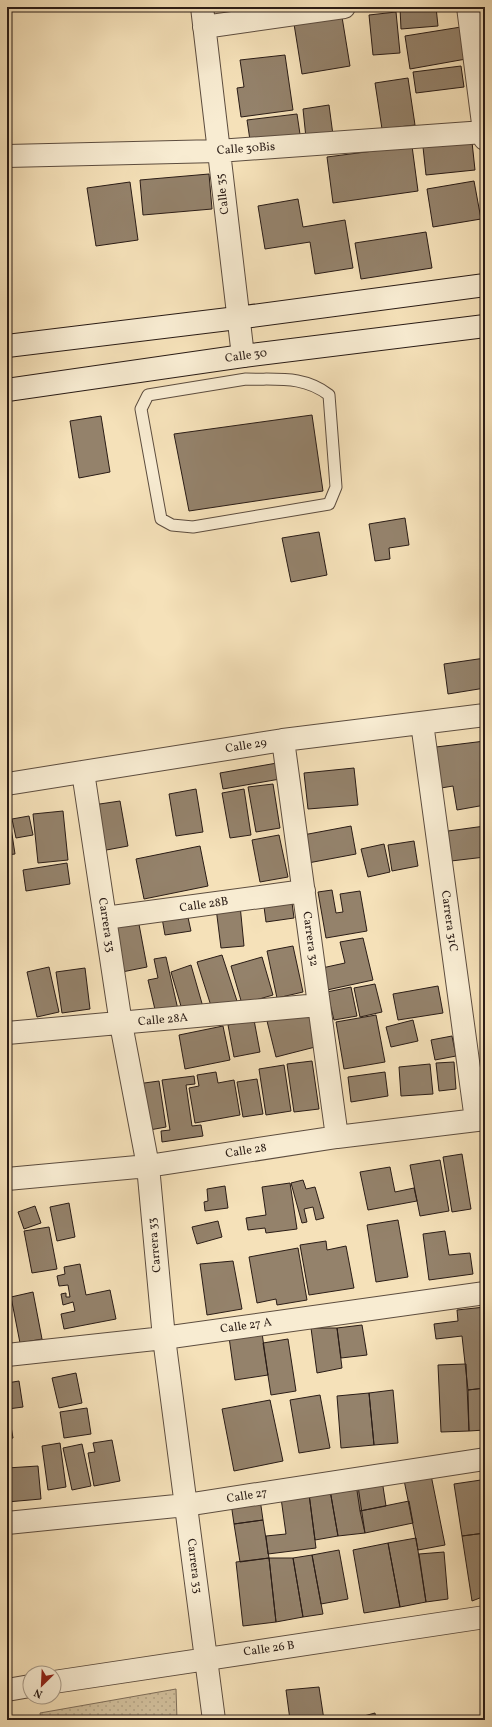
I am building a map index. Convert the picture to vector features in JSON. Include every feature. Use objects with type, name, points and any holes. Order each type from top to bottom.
[{"type":"street","points":[[203,17],[344,7]]},
{"type":"street","points":[[468,7],[485,136]]},
{"type":"street","name":"Calle 35","points":[[203,17],[244,368]]},
{"type":"street","name":"Calle 30Bis","points":[[7,156],[218,151],[485,136]]},
{"type":"street","points":[[7,346],[238,318],[485,285]]},
{"type":"street","name":"Calle 30","points":[[7,390],[244,368],[485,326]]},
{"type":"street","name":"Calle 29","points":[[7,784],[283,740],[485,715]]},
{"type":"street","name":"Carrera 31C","points":[[422,723],[481,1119]]},
{"type":"street","name":"Carrera 32","points":[[283,740],[337,1137]]},
{"type":"street","name":"Carrera 33","points":[[83,772],[121,1024],[148,1166],[164,1338],[214,1720]]},
{"type":"street","name":"Calle 28B","points":[[105,918],[304,891]]},
{"type":"street","name":"Calle 28A","points":[[7,1033],[121,1024],[319,1005]]},
{"type":"street","name":"Calle 28","points":[[7,1179],[148,1166],[337,1137],[481,1119]]},
{"type":"street","name":"Calle 27 A","points":[[7,1355],[164,1338],[485,1293]]},
{"type":"street","name":"Calle 27","points":[[7,1523],[186,1505],[485,1459]]},
{"type":"street","name":"Calle 26 B","points":[[62,1681],[485,1618]]},
{"type":"street","points":[[7,1690],[22,1687]]},
{"type":"lane","points":[[244,368],[300,380],[319,387],[330,395],[336,488],[332,498],[329,504],[193,527],[172,525],[161,519],[141,409],[144,401],[148,395],[244,368]]},
{"type":"shaded area","points":[[176,1689],[177,1720],[41,1720],[40,1713]]},
{"type":"building","points":[[436,7],[438,26],[401,29],[400,8]]},
{"type":"building","points":[[396,12],[400,53],[373,55],[369,15]]},
{"type":"building","points":[[342,17],[350,66],[302,74],[294,24]]},
{"type":"building","points":[[461,27],[466,59],[410,69],[405,36]]},
{"type":"building","points":[[285,55],[293,110],[241,117],[237,88],[244,87],[240,60]]},
{"type":"building","points":[[461,66],[464,87],[416,93],[413,72]]},
{"type":"building","points":[[408,78],[415,125],[382,129],[375,83]]},
{"type":"building","points":[[329,105],[333,135],[306,138],[303,109]]},
{"type":"building","points":[[297,114],[301,141],[251,147],[247,120]]},
{"type":"building","points":[[472,142],[475,170],[426,175],[423,147]]},
{"type":"building","points":[[412,146],[418,191],[333,203],[327,157]]},
{"type":"building","points":[[209,174],[212,209],[143,215],[140,180]]},
{"type":"building","points":[[474,181],[481,219],[433,227],[427,189]]},
{"type":"building","points":[[130,182],[138,240],[96,246],[87,188]]},
{"type":"building","points":[[298,199],[303,227],[345,220],[353,268],[315,274],[310,242],[265,249],[258,206]]},
{"type":"building","points":[[426,232],[432,268],[361,279],[355,243]]},
{"type":"building","points":[[312,415],[323,491],[189,511],[174,434]]},
{"type":"building","points":[[101,416],[110,472],[79,478],[70,421]]},
{"type":"building","points":[[405,518],[409,545],[389,548],[390,559],[375,561],[369,524]]},
{"type":"building","points":[[319,532],[327,575],[291,582],[282,538]]},
{"type":"building","points":[[485,658],[485,688],[448,694],[444,664]]},
{"type":"building","points":[[485,741],[485,805],[457,810],[453,786],[441,788],[436,747]]},
{"type":"building","points":[[277,763],[280,779],[223,789],[220,773]]},
{"type":"building","points":[[354,768],[358,805],[308,809],[304,773]]},
{"type":"building","points":[[273,784],[280,828],[256,832],[248,787]]},
{"type":"building","points":[[196,789],[203,832],[176,836],[169,794]]},
{"type":"building","points":[[244,789],[251,835],[230,838],[222,793]]},
{"type":"building","points":[[120,801],[128,846],[101,851],[93,805]]},
{"type":"building","points":[[63,811],[68,860],[38,863],[33,814]]},
{"type":"building","points":[[29,816],[33,835],[16,838],[12,819]]},
{"type":"building","points":[[7,821],[10,821],[15,854],[7,855]]},
{"type":"building","points":[[351,826],[356,854],[308,863],[303,835]]},
{"type":"building","points":[[485,826],[485,857],[451,861],[448,831]]},
{"type":"building","points":[[279,835],[288,877],[260,882],[252,840]]},
{"type":"building","points":[[414,841],[418,866],[392,871],[388,845]]},
{"type":"building","points":[[384,844],[390,872],[368,877],[361,849]]},
{"type":"building","points":[[200,846],[208,886],[144,899],[136,859]]},
{"type":"building","points":[[67,863],[70,884],[26,891],[23,870]]},
{"type":"building","points":[[332,890],[336,913],[343,912],[340,894],[360,891],[367,931],[326,938],[318,892]]},
{"type":"building","points":[[291,895],[294,918],[266,922],[263,899]]},
{"type":"building","points":[[240,905],[244,946],[221,948],[216,908]]},
{"type":"building","points":[[187,913],[191,931],[165,935],[162,918]]},
{"type":"building","points":[[138,919],[147,967],[122,972],[113,924]]},
{"type":"building","points":[[363,938],[373,980],[327,990],[322,968],[345,963],[340,942]]},
{"type":"building","points":[[293,946],[303,992],[277,998],[267,951]]},
{"type":"building","points":[[222,955],[237,1001],[212,1009],[197,962]]},
{"type":"building","points":[[166,957],[179,1014],[157,1018],[148,980],[158,978],[154,959]]},
{"type":"building","points":[[262,957],[273,995],[242,1004],[231,966]]},
{"type":"building","points":[[191,965],[203,1007],[183,1013],[171,972]]},
{"type":"building","points":[[49,967],[59,1012],[37,1017],[27,972]]},
{"type":"building","points":[[85,968],[90,1009],[62,1013],[56,972]]},
{"type":"building","points":[[375,984],[382,1012],[360,1017],[354,988]]},
{"type":"building","points":[[438,986],[443,1013],[398,1020],[393,994]]},
{"type":"building","points":[[351,987],[357,1016],[334,1020],[327,992]]},
{"type":"building","points":[[309,1010],[319,1046],[276,1057],[267,1021]]},
{"type":"building","points":[[376,1015],[385,1062],[344,1069],[336,1022]]},
{"type":"building","points":[[254,1020],[260,1052],[234,1057],[228,1025]]},
{"type":"building","points":[[413,1020],[418,1041],[391,1047],[386,1027]]},
{"type":"building","points":[[223,1026],[230,1060],[185,1069],[179,1035]]},
{"type":"building","points":[[452,1036],[456,1056],[435,1060],[431,1040]]},
{"type":"building","points":[[312,1061],[319,1109],[294,1112],[287,1064]]},
{"type":"building","points":[[454,1062],[456,1089],[439,1091],[436,1063]]},
{"type":"building","points":[[430,1064],[433,1094],[401,1096],[399,1067]]},
{"type":"building","points":[[284,1065],[291,1111],[266,1115],[259,1069]]},
{"type":"building","points":[[216,1072],[218,1083],[234,1080],[240,1115],[195,1123],[189,1088],[199,1086],[197,1075]]},
{"type":"building","points":[[385,1072],[388,1096],[351,1102],[348,1077]]},
{"type":"building","points":[[194,1076],[195,1084],[186,1085],[192,1126],[201,1125],[203,1136],[162,1142],[161,1131],[170,1130],[162,1080]]},
{"type":"building","points":[[257,1079],[263,1114],[243,1117],[237,1082]]},
{"type":"building","points":[[159,1081],[166,1127],[144,1131],[137,1084]]},
{"type":"building","points":[[462,1154],[471,1209],[452,1212],[443,1157]]},
{"type":"building","points":[[440,1160],[449,1211],[420,1216],[410,1165]]},
{"type":"building","points":[[390,1167],[395,1192],[414,1188],[417,1201],[368,1210],[360,1172]]},
{"type":"building","points":[[303,1180],[306,1189],[315,1187],[324,1218],[316,1220],[313,1207],[304,1209],[307,1222],[302,1223],[291,1183]]},
{"type":"building","points":[[290,1183],[297,1229],[266,1233],[265,1228],[248,1230],[246,1218],[266,1215],[262,1187]]},
{"type":"building","points":[[225,1186],[228,1208],[205,1211],[204,1202],[208,1201],[207,1189]]},
{"type":"building","points":[[69,1203],[75,1237],[57,1241],[50,1207]]},
{"type":"building","points":[[35,1206],[41,1223],[24,1229],[18,1212]]},
{"type":"building","points":[[398,1220],[408,1277],[376,1282],[367,1225]]},
{"type":"building","points":[[218,1221],[222,1237],[197,1244],[192,1227]]},
{"type":"building","points":[[49,1227],[57,1269],[32,1273],[24,1231]]},
{"type":"building","points":[[445,1231],[449,1255],[470,1253],[473,1274],[429,1280],[423,1234]]},
{"type":"building","points":[[326,1241],[327,1250],[346,1246],[354,1288],[309,1295],[300,1245]]},
{"type":"building","points":[[298,1248],[307,1300],[277,1305],[276,1299],[257,1303],[249,1257]]},
{"type":"building","points":[[233,1261],[242,1309],[207,1315],[200,1264]]},
{"type":"building","points":[[80,1264],[86,1295],[110,1290],[116,1319],[64,1329],[61,1314],[75,1311],[73,1302],[63,1305],[61,1294],[66,1293],[66,1297],[70,1297],[68,1285],[59,1286],[57,1276],[65,1274],[64,1267]]},
{"type":"building","points":[[33,1292],[42,1339],[20,1343],[11,1297]]},
{"type":"building","points":[[485,1307],[485,1388],[468,1390],[462,1336],[436,1339],[434,1324],[458,1321],[457,1310]]},
{"type":"building","points":[[362,1325],[367,1355],[341,1358],[337,1328]]},
{"type":"building","points":[[311,1328],[337,1328],[342,1368],[317,1373]]},
{"type":"building","points":[[262,1333],[268,1375],[235,1380],[229,1337]]},
{"type":"building","points":[[288,1339],[296,1391],[271,1395],[263,1343]]},
{"type":"building","points":[[466,1364],[469,1431],[441,1432],[438,1365]]},
{"type":"building","points":[[76,1373],[82,1403],[59,1408],[52,1378]]},
{"type":"building","points":[[19,1381],[23,1407],[8,1409],[13,1438],[7,1439],[7,1383]]},
{"type":"building","points":[[485,1388],[485,1430],[469,1431],[468,1390]]},
{"type":"building","points":[[393,1390],[398,1443],[374,1445],[369,1393]]},
{"type":"building","points":[[369,1393],[374,1445],[341,1448],[337,1396]]},
{"type":"building","points":[[320,1395],[330,1448],[299,1453],[290,1400]]},
{"type":"building","points":[[270,1400],[283,1461],[234,1471],[222,1409]]},
{"type":"building","points":[[87,1408],[91,1434],[64,1438],[60,1412]]},
{"type":"building","points":[[112,1440],[120,1481],[94,1486],[88,1453],[95,1452],[93,1443]]},
{"type":"building","points":[[60,1443],[66,1487],[48,1490],[42,1446]]},
{"type":"building","points":[[82,1444],[91,1486],[72,1490],[63,1448]]},
{"type":"building","points":[[38,1466],[41,1499],[7,1502],[7,1468]]},
{"type":"building","points":[[431,1475],[445,1545],[418,1550],[404,1480]]},
{"type":"building","points":[[382,1480],[386,1506],[360,1511],[356,1484]]},
{"type":"building","points":[[481,1480],[485,1504],[485,1533],[462,1536],[454,1484]]},
{"type":"building","points":[[358,1486],[365,1533],[338,1536],[330,1490]]},
{"type":"building","points":[[330,1490],[338,1536],[315,1540],[309,1494]]},
{"type":"building","points":[[309,1494],[316,1548],[268,1554],[266,1536],[286,1534],[281,1498]]},
{"type":"building","points":[[260,1499],[263,1520],[234,1524],[231,1503]]},
{"type":"building","points":[[409,1501],[413,1523],[365,1533],[360,1511]]},
{"type":"building","points":[[263,1520],[269,1558],[240,1562],[234,1524]]},
{"type":"building","points":[[485,1533],[485,1596],[472,1601],[462,1536]]},
{"type":"building","points":[[416,1538],[426,1602],[400,1607],[388,1543]]},
{"type":"building","points":[[388,1543],[400,1607],[364,1613],[353,1550]]},
{"type":"building","points":[[339,1550],[348,1599],[321,1604],[312,1555]]},
{"type":"building","points":[[444,1552],[448,1599],[426,1602],[419,1554]]},
{"type":"building","points":[[312,1555],[323,1614],[303,1617],[293,1558]]},
{"type":"building","points":[[269,1558],[293,1558],[303,1617],[276,1622]]},
{"type":"building","points":[[269,1558],[276,1622],[243,1626],[236,1562]]},
{"type":"building","points":[[319,1687],[324,1720],[290,1720],[286,1690]]},
{"type":"building","points":[[375,1713],[376,1720],[349,1720]]}]
